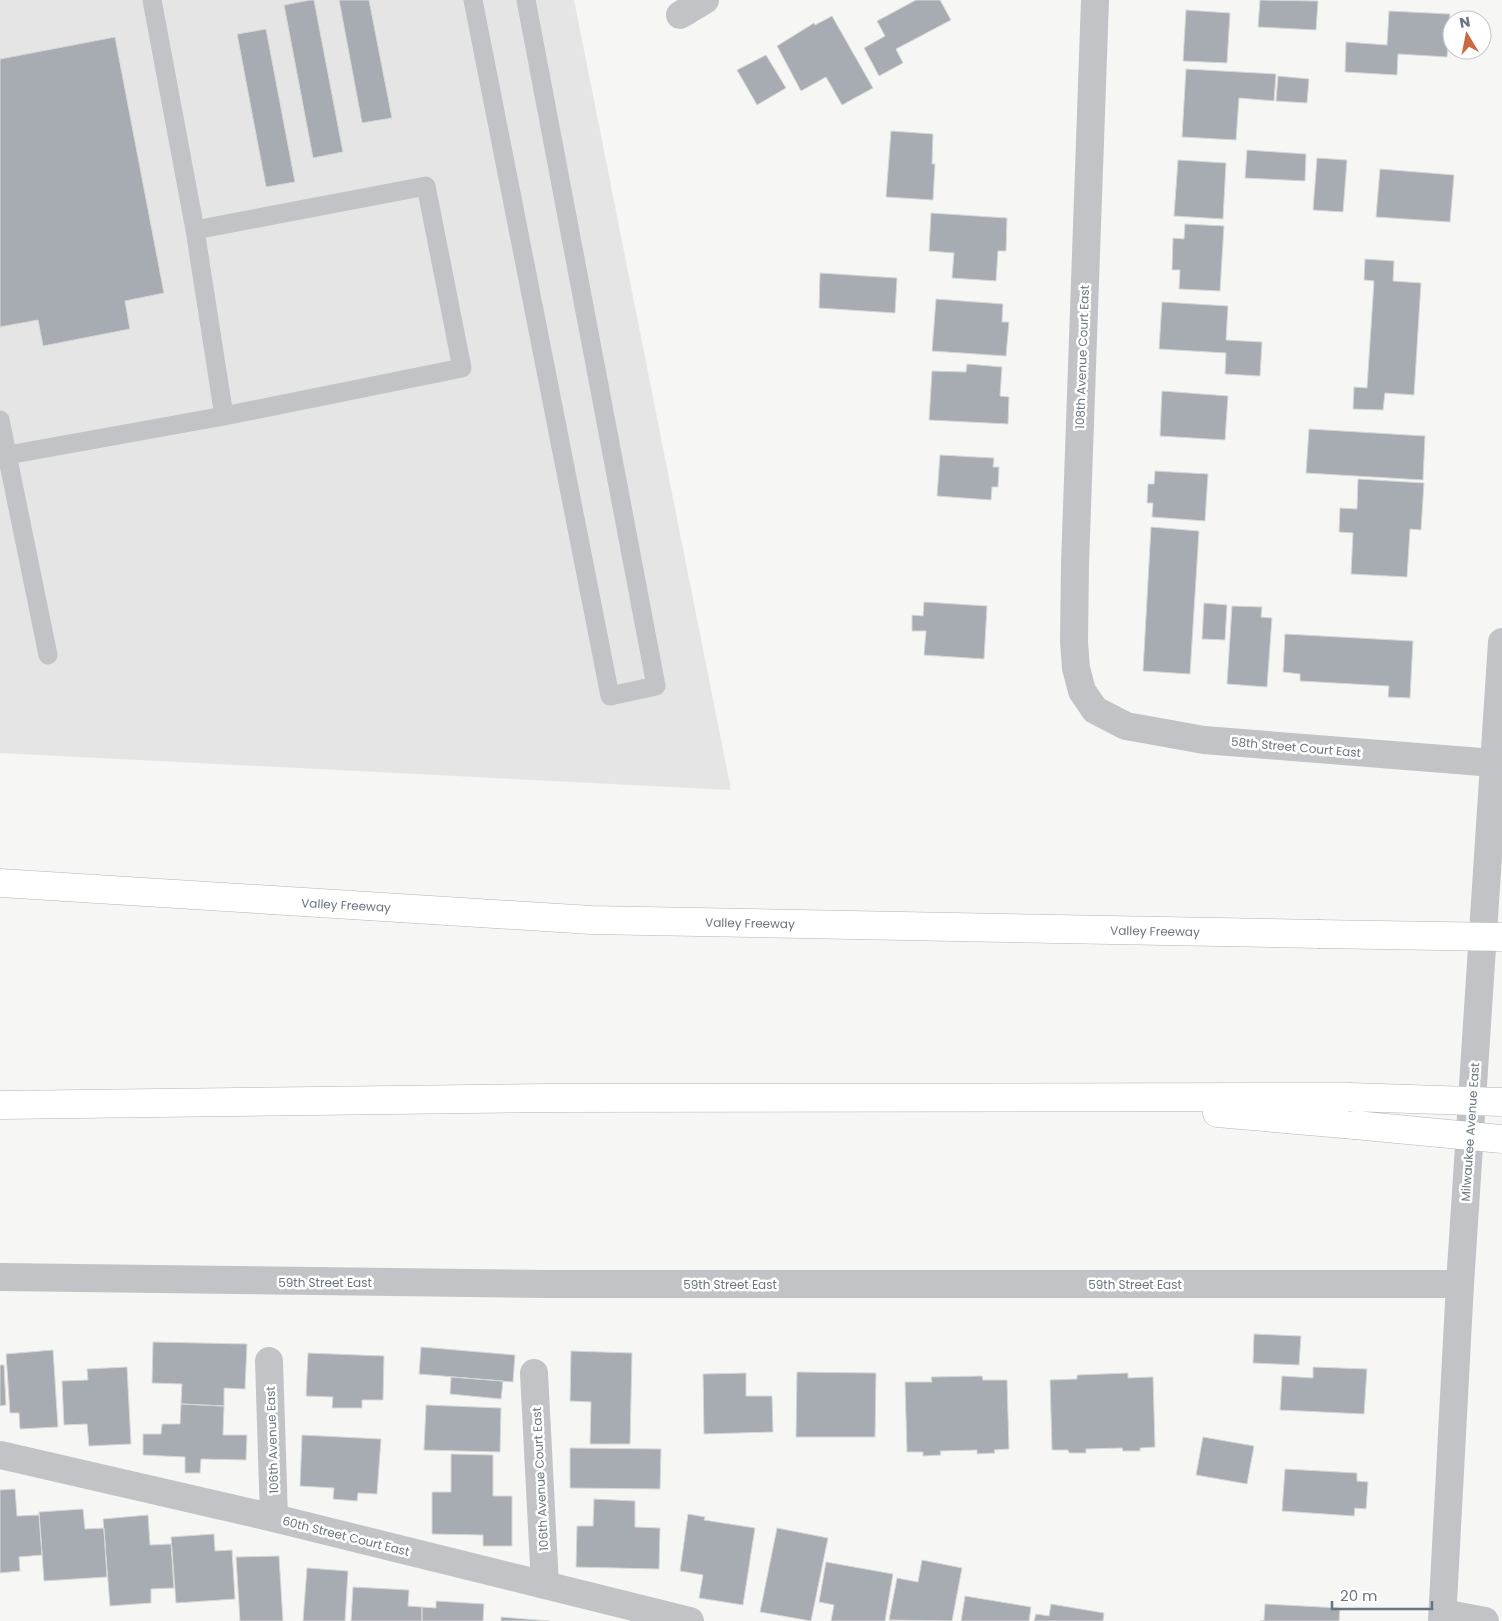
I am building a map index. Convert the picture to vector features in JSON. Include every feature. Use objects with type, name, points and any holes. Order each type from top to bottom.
[{"type":"highway","name":"Valley Freeway","points":[[0,883],[591,920],[1502,936]]},
{"type":"highway","points":[[0,1105],[530,1098],[1349,1097],[1502,1102]]},
{"type":"highway","points":[[1036,1098],[1502,1139]]},
{"type":"street","points":[[680,15],[705,0]]},
{"type":"street","name":"108th Avenue Court East","points":[[1095,0],[1075,564],[1074,642],[1076,668],[1082,691],[1095,710]]},
{"type":"street","name":"Milwaukee Avenue East","points":[[1442,1617],[1460,1284],[1498,762],[1502,642]]},
{"type":"street","name":"58th Street Court East","points":[[1095,710],[1126,726],[1204,740],[1498,762]]},
{"type":"street","name":"59th Street East","points":[[0,1277],[546,1284],[1460,1284]]},
{"type":"street","name":"106th Avenue East","points":[[269,1361],[274,1518]]},
{"type":"street","name":"106th Avenue Court East","points":[[534,1373],[545,1585]]},
{"type":"street","name":"60th Street Court East","points":[[0,1455],[274,1518],[681,1620]]},
{"type":"street","points":[[1442,1617],[1485,1621]]},
{"type":"lane","points":[[152,0],[195,230],[224,416]]},
{"type":"lane","points":[[473,0],[610,696],[656,686],[526,0]]},
{"type":"lane","points":[[8,455],[224,416],[462,368],[426,186],[195,230]]},
{"type":"lane","points":[[0,420],[48,655]]},
{"type":"shaded area","points":[[0,0],[574,0],[731,790],[0,753]]},
{"type":"building","points":[[314,0],[343,152],[313,158],[284,5]]},
{"type":"building","points":[[339,0],[369,0],[392,118],[362,123]]},
{"type":"building","points":[[916,0],[940,0],[951,20],[896,49],[903,63],[879,76],[864,48],[885,36],[877,21]]},
{"type":"building","points":[[1260,0],[1318,1],[1316,30],[1258,27]]},
{"type":"building","points":[[1186,10],[1230,13],[1227,63],[1183,61]]},
{"type":"building","points":[[1389,11],[1442,14],[1442,57],[1398,54],[1397,75],[1345,72],[1346,42],[1387,45]]},
{"type":"building","points":[[832,16],[873,88],[842,105],[826,77],[801,91],[777,46],[814,23],[815,25]]},
{"type":"building","points":[[266,29],[295,182],[266,187],[237,34]]},
{"type":"building","points":[[115,37],[164,293],[125,301],[130,329],[43,346],[38,320],[0,327],[0,59]]},
{"type":"building","points":[[766,55],[786,88],[757,105],[737,70]]},
{"type":"building","points":[[1186,69],[1276,74],[1274,101],[1239,98],[1236,140],[1182,137]]},
{"type":"building","points":[[1278,76],[1309,79],[1307,103],[1276,101]]},
{"type":"building","points":[[891,131],[933,134],[932,164],[935,164],[933,200],[886,197]]},
{"type":"building","points":[[1247,150],[1306,154],[1305,181],[1245,178]]},
{"type":"building","points":[[1317,158],[1347,160],[1343,212],[1313,210]]},
{"type":"building","points":[[1178,160],[1226,163],[1223,219],[1174,216]]},
{"type":"building","points":[[1380,169],[1454,175],[1450,222],[1376,217]]},
{"type":"building","points":[[931,213],[1007,218],[1006,251],[998,251],[996,281],[952,278],[954,253],[929,251]]},
{"type":"building","points":[[1185,224],[1224,226],[1220,291],[1179,289],[1180,270],[1172,270],[1173,238],[1184,239]]},
{"type":"building","points":[[1365,259],[1394,261],[1393,281],[1421,283],[1414,395],[1385,393],[1383,410],[1353,409],[1354,387],[1367,388],[1374,281],[1364,280]]},
{"type":"building","points":[[820,273],[897,278],[895,313],[819,308]]},
{"type":"building","points":[[936,299],[1003,304],[1002,322],[1009,322],[1006,356],[932,351]]},
{"type":"building","points":[[1162,302],[1228,306],[1226,340],[1262,342],[1260,376],[1225,374],[1226,353],[1159,349]]},
{"type":"building","points":[[967,364],[1002,367],[1000,396],[1009,397],[1008,424],[929,420],[932,371],[966,372]]},
{"type":"building","points":[[1162,391],[1228,396],[1225,440],[1160,436]]},
{"type":"building","points":[[1309,429],[1425,436],[1423,480],[1306,473]]},
{"type":"building","points":[[940,455],[994,458],[993,467],[999,467],[998,487],[992,487],[991,500],[937,496]]},
{"type":"building","points":[[1155,471],[1208,474],[1205,521],[1152,517],[1153,503],[1147,503],[1148,484],[1154,484]]},
{"type":"building","points":[[1358,479],[1424,483],[1421,530],[1410,529],[1407,577],[1351,574],[1353,533],[1339,532],[1340,508],[1357,509]]},
{"type":"building","points":[[1151,527],[1199,531],[1190,674],[1143,671]]},
{"type":"building","points":[[924,602],[987,606],[984,659],[924,655],[926,631],[912,631],[912,615],[923,616]]},
{"type":"building","points":[[1204,603],[1227,605],[1225,640],[1202,639]]},
{"type":"building","points":[[1232,606],[1262,607],[1261,617],[1272,618],[1267,687],[1227,684]]},
{"type":"building","points":[[1285,634],[1413,641],[1410,698],[1388,697],[1389,686],[1300,681],[1300,674],[1283,672]]},
{"type":"building","points":[[1254,1334],[1301,1336],[1299,1365],[1253,1363]]},
{"type":"building","points":[[153,1342],[247,1344],[245,1389],[224,1388],[224,1406],[181,1404],[182,1384],[152,1383]]},
{"type":"building","points":[[421,1347],[515,1355],[513,1382],[419,1374]]},
{"type":"building","points":[[53,1350],[58,1427],[20,1429],[19,1413],[10,1413],[6,1354]]},
{"type":"building","points":[[571,1351],[632,1353],[630,1444],[590,1444],[591,1402],[570,1401]]},
{"type":"building","points":[[308,1353],[384,1356],[383,1400],[362,1400],[362,1408],[332,1408],[333,1397],[306,1396]]},
{"type":"building","points":[[0,1365],[4,1365],[6,1405],[0,1406]]},
{"type":"building","points":[[127,1367],[131,1444],[89,1446],[87,1424],[64,1425],[62,1381],[88,1380],[87,1369]]},
{"type":"building","points":[[1313,1367],[1367,1369],[1364,1414],[1280,1410],[1282,1376],[1313,1378]]},
{"type":"building","points":[[797,1372],[876,1373],[875,1437],[796,1437]]},
{"type":"building","points":[[746,1373],[746,1396],[772,1396],[773,1432],[704,1434],[703,1374]]},
{"type":"building","points":[[1128,1373],[1128,1378],[1153,1377],[1155,1447],[1140,1448],[1140,1451],[1123,1451],[1122,1448],[1086,1449],[1086,1453],[1052,1450],[1050,1380],[1077,1379],[1077,1375]]},
{"type":"building","points":[[982,1376],[983,1380],[1007,1380],[1009,1449],[994,1450],[995,1453],[977,1454],[977,1450],[940,1451],[941,1455],[923,1456],[923,1452],[907,1452],[905,1382],[932,1382],[931,1377]]},
{"type":"building","points":[[451,1377],[503,1381],[501,1399],[450,1394]]},
{"type":"building","points":[[181,1404],[224,1406],[223,1435],[247,1435],[246,1460],[201,1459],[200,1473],[185,1473],[185,1457],[143,1455],[143,1434],[161,1434],[162,1424],[180,1424]]},
{"type":"building","points":[[426,1405],[501,1408],[500,1452],[424,1450]]},
{"type":"building","points":[[302,1435],[381,1439],[377,1494],[358,1493],[357,1501],[333,1499],[334,1488],[300,1486]]},
{"type":"building","points":[[1203,1437],[1254,1446],[1247,1484],[1196,1475]]},
{"type":"building","points":[[570,1448],[661,1449],[660,1489],[570,1488]]},
{"type":"building","points":[[451,1454],[493,1455],[493,1496],[512,1496],[512,1546],[483,1546],[483,1535],[432,1534],[432,1492],[451,1492]]},
{"type":"building","points":[[1285,1469],[1357,1473],[1357,1481],[1368,1482],[1366,1509],[1355,1508],[1354,1516],[1282,1511]]},
{"type":"building","points":[[15,1489],[17,1516],[39,1515],[42,1555],[19,1557],[20,1571],[0,1573],[0,1490]]},
{"type":"building","points":[[594,1499],[635,1501],[635,1527],[660,1528],[659,1569],[576,1567],[577,1526],[593,1526]]},
{"type":"building","points":[[83,1509],[85,1529],[104,1528],[107,1577],[44,1581],[39,1512]]},
{"type":"building","points":[[688,1514],[705,1517],[704,1520],[755,1528],[743,1605],[699,1598],[703,1575],[680,1571]]},
{"type":"building","points":[[148,1515],[150,1545],[171,1544],[174,1588],[151,1589],[151,1603],[110,1606],[103,1519]]},
{"type":"building","points":[[777,1528],[828,1538],[811,1621],[760,1612]]},
{"type":"building","points":[[214,1534],[215,1551],[232,1550],[235,1599],[176,1603],[171,1537]]},
{"type":"building","points":[[279,1556],[283,1621],[240,1621],[236,1557]]},
{"type":"building","points":[[922,1560],[962,1568],[952,1621],[889,1620],[897,1578],[918,1582]]},
{"type":"building","points":[[826,1562],[893,1574],[885,1621],[831,1621],[834,1605],[819,1602]]},
{"type":"building","points":[[307,1568],[348,1571],[345,1621],[303,1621]]},
{"type":"building","points":[[353,1587],[409,1590],[408,1606],[422,1607],[422,1621],[351,1621]]},
{"type":"building","points":[[965,1596],[1031,1607],[1029,1621],[961,1621]]},
{"type":"building","points":[[436,1601],[484,1604],[483,1621],[422,1621],[422,1607],[436,1608]]},
{"type":"building","points":[[1051,1604],[1104,1613],[1103,1621],[1034,1621],[1036,1614],[1049,1616]]},
{"type":"building","points":[[1265,1604],[1340,1608],[1339,1621],[1260,1621],[1264,1620]]},
{"type":"building","points":[[501,1617],[550,1621],[501,1621]]}]
